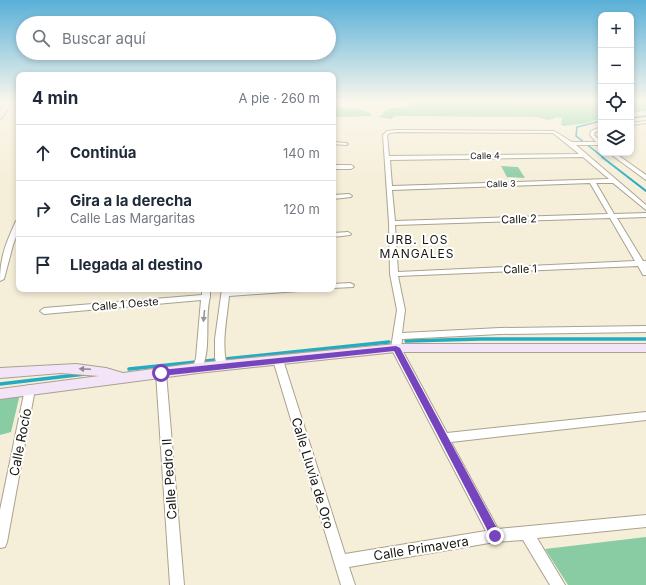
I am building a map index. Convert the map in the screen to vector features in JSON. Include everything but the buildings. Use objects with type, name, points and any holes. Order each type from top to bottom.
[{"type":"street","points":[[598,129],[593,131],[592,135],[598,142]]},
{"type":"street","points":[[495,536],[444,438],[397,342],[401,310],[394,274],[392,223],[388,188],[385,135],[389,132],[396,131],[550,131],[556,133],[571,144],[646,208]]},
{"type":"street","points":[[336,143],[346,144]]},
{"type":"street","points":[[571,144],[598,143]]},
{"type":"street","name":"Calle 4","points":[[387,158],[583,155]]},
{"type":"street","points":[[616,156],[646,178]]},
{"type":"street","points":[[336,168],[351,167]]},
{"type":"street","name":"Calle 3","points":[[388,188],[614,181]]},
{"type":"street","points":[[592,182],[612,217],[643,263],[646,273]]},
{"type":"street","points":[[336,197],[349,196]]},
{"type":"street","name":"Calle 2","points":[[392,223],[612,217],[646,214]]},
{"type":"street","points":[[0,279],[9,245],[16,228]]},
{"type":"street","points":[[336,235],[348,234]]},
{"type":"street","name":"Calle 1","points":[[394,274],[643,263]]},
{"type":"street","points":[[336,286],[350,285]]},
{"type":"street","points":[[221,361],[226,292]]},
{"type":"street","points":[[199,363],[206,293]]},
{"type":"street","name":"Calle 1 Oeste","points":[[44,311],[206,293]]},
{"type":"street","points":[[0,394],[161,373],[199,363],[278,360],[397,342],[500,331],[646,329]]},
{"type":"street","points":[[397,342],[646,348]]},
{"type":"street","name":"Calle Lluvia de Oro","points":[[278,360],[348,585]]},
{"type":"street","points":[[0,373],[87,368],[108,372],[122,378]]},
{"type":"street","name":"Calle Pedro II","points":[[161,373],[177,585]]},
{"type":"street","name":"Calle Rocío","points":[[0,542],[30,389]]},
{"type":"street","points":[[444,438],[646,416]]},
{"type":"street","name":"Calle Primavera","points":[[340,562],[495,536],[646,521]]},
{"type":"street","points":[[527,534],[558,585]]},
{"type":"green space","points":[[501,166],[518,167],[525,178],[507,177]]},
{"type":"green space","points":[[20,394],[11,432],[0,435],[0,398]]},
{"type":"green space","points":[[646,537],[646,585],[568,585],[545,549]]},
{"type":"waterway","points":[[577,129],[576,136],[598,153]]},
{"type":"waterway","points":[[602,157],[646,191]]},
{"type":"waterway","points":[[406,341],[480,339],[646,339]]},
{"type":"waterway","points":[[129,369],[389,342]]},
{"type":"waterway","points":[[0,384],[85,374]]},
{"type":"district","name":"URB. LOS MANGALES","points":[[417,247]]},
{"type":"route","points":[[161,373],[396,348],[495,536]]}]
